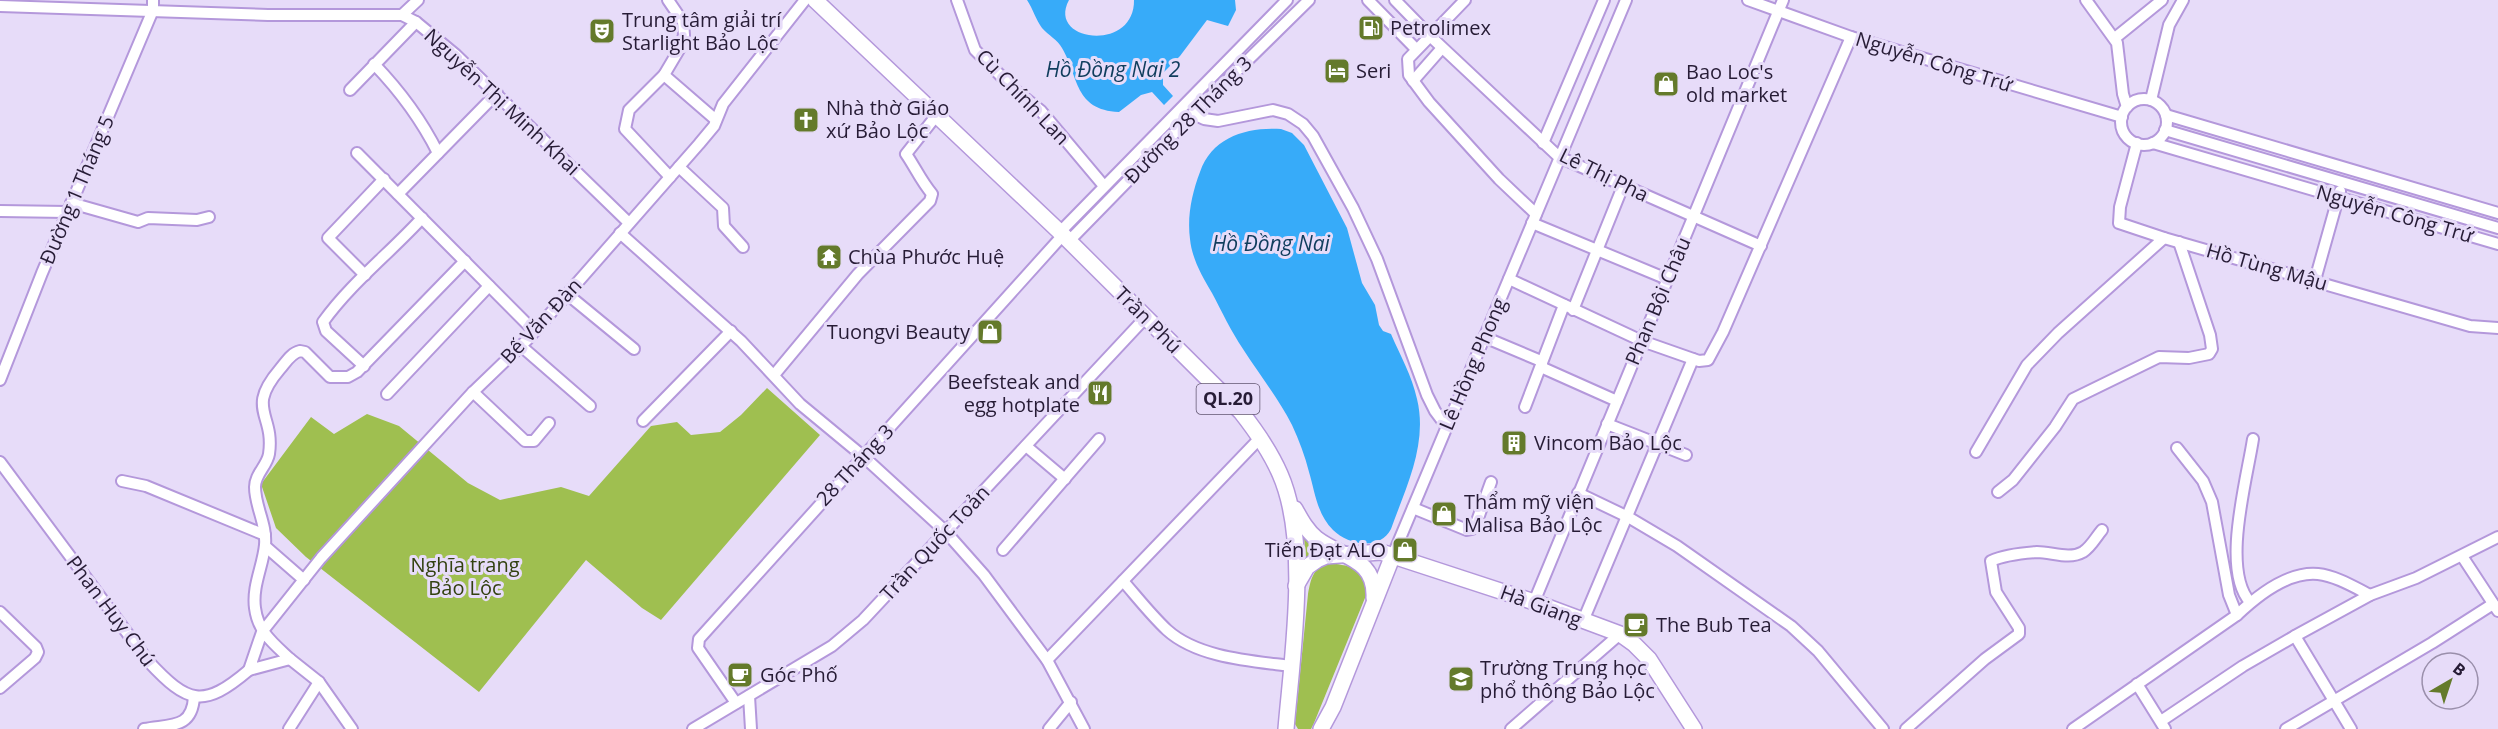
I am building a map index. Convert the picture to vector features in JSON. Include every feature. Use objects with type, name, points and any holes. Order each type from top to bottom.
[{"type":"highway","name":"Trần Phú","points":[[815,0],[1064,236],[1241,412],[1261,436],[1281,474],[1295,533],[1296,586],[1287,728]]},
{"type":"highway","name":"QL.20","points":[[1288,496],[1301,520],[1315,537],[1365,568],[1371,578],[1374,601]]},
{"type":"highway","name":"Hà Giang","points":[[1296,586],[1307,567],[1317,560],[1344,553],[1382,552],[1534,602],[1620,634],[1635,644],[1649,659],[1694,729]]},
{"type":"highway","name":"Lê Hồng Phong","points":[[1321,729],[1333,707],[1393,555]]},
{"type":"street","points":[[402,15],[418,0]]},
{"type":"street","points":[[668,0],[683,22],[684,35],[680,48],[664,75],[629,110],[625,129],[670,177]]},
{"type":"street","name":"Bế Văn Đàn","points":[[262,632],[304,580],[404,466],[473,392],[521,346],[679,167],[714,126],[723,104],[806,0]]},
{"type":"street","name":"Cù Chính Lan","points":[[957,0],[975,51],[1015,90],[1041,111],[1104,186]]},
{"type":"street","name":"Đường 28 Tháng 3","points":[[1064,236],[1104,186],[1287,0]]},
{"type":"street","name":"Đường 28 Tháng 3","points":[[1064,236],[1309,0]]},
{"type":"street","points":[[1368,0],[1416,49]]},
{"type":"street","name":"Lê Thị Pha","points":[[1395,0],[1442,48],[1559,157],[1761,246]]},
{"type":"street","points":[[1464,0],[1408,59],[1409,75],[1413,81],[1534,218],[1596,249],[1667,279]]},
{"type":"street","points":[[1543,143],[1605,0]]},
{"type":"street","name":"Lê Hồng Phong","points":[[1393,555],[1626,0]]},
{"type":"street","name":"Nguyễn Công Trứ","points":[[1748,0],[1851,37],[2124,112]]},
{"type":"street","name":"Phan Bội Châu","points":[[1534,602],[1783,0]]},
{"type":"street","points":[[2086,0],[2115,38],[2120,56],[2125,133],[2137,143],[2153,143],[2165,130],[2166,116],[2160,106],[2151,100],[2140,99],[2124,112]]},
{"type":"street","points":[[2115,38],[2162,0]]},
{"type":"street","points":[[2151,100],[2169,26],[2183,0]]},
{"type":"street","name":"Nguyễn Thị Minh Khai","points":[[0,6],[153,5],[268,15],[402,15],[416,22],[456,55],[629,223]]},
{"type":"street","name":"Đường 1 Tháng 5","points":[[0,380],[153,5]]},
{"type":"street","points":[[350,90],[416,22]]},
{"type":"street","points":[[1256,31],[1266,41]]},
{"type":"street","points":[[1509,279],[1642,341],[1693,359],[1708,360],[1761,246],[1851,37]]},
{"type":"street","points":[[1413,81],[1442,48]]},
{"type":"street","points":[[374,64],[424,125],[438,153]]},
{"type":"street","points":[[664,75],[716,120]]},
{"type":"street","points":[[398,194],[497,93]]},
{"type":"street","points":[[1192,114],[1218,121],[1273,110],[1288,114],[1303,124],[1313,136],[1353,208],[1372,249],[1400,316],[1427,395],[1447,427]]},
{"type":"street","points":[[774,375],[858,274],[930,201],[932,194],[923,185],[906,154],[936,116]]},
{"type":"street","name":"Nguyễn Công Trứ","points":[[2166,116],[2498,213]]},
{"type":"street","name":"Nguyễn Công Trứ","points":[[2165,130],[2498,228]]},
{"type":"street","name":"Hồ Tùng Mậu","points":[[2137,143],[2120,207],[2119,223],[2470,326],[2497,326]]},
{"type":"street","name":"Nguyễn Công Trứ","points":[[2153,143],[2498,244]]},
{"type":"street","points":[[357,153],[534,331]]},
{"type":"street","points":[[679,167],[723,208],[724,226],[743,247]]},
{"type":"street","points":[[2315,280],[2346,168]]},
{"type":"street","points":[[365,275],[328,238],[384,179]]},
{"type":"street","points":[[1525,407],[1541,361],[1569,307],[1623,186]]},
{"type":"street","points":[[0,211],[69,207],[138,222],[148,218],[197,220],[209,218]]},
{"type":"street","points":[[364,366],[326,331],[323,322],[333,308],[422,218]]},
{"type":"street","points":[[620,233],[731,332],[800,404],[864,457],[945,531],[984,574],[1047,660],[1084,729]]},
{"type":"street","name":"28 Tháng 3","points":[[736,703],[698,648],[699,639],[1064,236]]},
{"type":"street","points":[[1976,452],[2027,365],[2058,333],[2164,238]]},
{"type":"street","points":[[1998,492],[2013,480],[2055,428],[2073,399],[2159,357],[2189,358],[2209,354],[2212,349],[2210,334],[2179,242]]},
{"type":"street","points":[[352,729],[319,682],[290,659],[262,632],[255,607],[257,576],[265,540],[255,489],[258,474],[268,457],[269,440],[262,402],[268,383],[290,356],[300,351],[305,352],[330,377],[348,377],[364,366],[465,261]]},
{"type":"street","points":[[387,394],[489,286]]},
{"type":"street","points":[[567,294],[634,349]]},
{"type":"street","name":"Trần Quốc Toản","points":[[693,729],[832,646],[888,594],[1146,317]]},
{"type":"street","points":[[643,421],[731,332]]},
{"type":"street","points":[[1485,337],[1541,361]]},
{"type":"street","points":[[521,346],[590,406]]},
{"type":"street","points":[[1583,621],[1629,517],[1693,359]]},
{"type":"street","points":[[1541,361],[1543,368],[1617,401]]},
{"type":"street","points":[[473,392],[525,441],[534,441],[549,423]]},
{"type":"street","points":[[1607,424],[1686,455]]},
{"type":"street","points":[[1047,660],[1261,436]]},
{"type":"street","points":[[1003,550],[1099,439]]},
{"type":"street","points":[[2250,602],[2243,594],[2237,552],[2238,521],[2253,439]]},
{"type":"street","points":[[1026,446],[1065,480]]},
{"type":"street","points":[[2176,448],[2203,481],[2211,502],[2229,595],[2237,615]]},
{"type":"street","name":"Phan Huy Chú","points":[[0,462],[148,661],[172,687],[194,697]]},
{"type":"street","points":[[122,481],[146,486],[206,512],[234,520],[265,540],[304,580]]},
{"type":"street","points":[[1413,508],[1467,530],[1472,529],[1491,482]]},
{"type":"street","points":[[1578,493],[1629,517],[1677,546],[1791,626],[1818,651],[1854,691],[1883,729]]},
{"type":"street","points":[[1906,729],[1984,659],[2019,634],[2019,628],[1996,592],[1990,561],[2000,557],[2038,552],[2063,556],[2081,553],[2102,530]]},
{"type":"street","points":[[2137,684],[2163,725],[2243,666],[2295,636],[2370,595],[2416,578],[2498,537]]},
{"type":"street","points":[[2286,729],[2495,608],[2462,556]]},
{"type":"street","points":[[2074,729],[2237,615],[2250,602],[2272,587],[2297,576],[2309,574],[2332,578],[2370,595]]},
{"type":"street","points":[[1123,581],[1168,631],[1188,643],[1221,656],[1291,666]]},
{"type":"street","points":[[0,612],[36,647],[38,652],[35,658],[0,688]]},
{"type":"street","points":[[249,670],[262,632]]},
{"type":"street","points":[[1511,729],[1620,634]]},
{"type":"street","points":[[2295,636],[2352,729]]},
{"type":"street","points":[[144,729],[183,721],[193,711],[194,697],[212,696],[249,670],[290,659]]},
{"type":"street","points":[[289,729],[319,682]]},
{"type":"street","points":[[749,696],[751,729]]},
{"type":"street","points":[[1050,729],[1071,702]]},
{"type":"green space","name":"Nghĩa trang Bảo Lộc","points":[[767,388],[820,435],[661,620],[642,608],[586,560],[479,692],[306,557],[276,528],[261,484],[311,417],[334,434],[367,414],[399,426],[468,483],[500,500],[561,487],[589,496],[651,426],[677,422],[691,435],[720,432],[741,415]]},
{"type":"green space","points":[[1304,538],[1321,552],[1306,559]]},
{"type":"green space","points":[[1326,563],[1354,569],[1362,578],[1367,593],[1311,729],[1298,729],[1295,724],[1308,594],[1313,576]]},
{"type":"water","name":"Hồ Đồng Nai 2","points":[[1027,0],[1069,0],[1065,14],[1070,25],[1080,32],[1093,36],[1108,34],[1121,28],[1131,17],[1134,0],[1235,0],[1236,10],[1228,26],[1207,20],[1180,56],[1163,73],[1163,85],[1173,96],[1164,105],[1152,92],[1141,95],[1119,112],[1104,110],[1086,99],[1062,48],[1042,28]]},
{"type":"water","name":"Hồ Đồng Nai","points":[[1281,129],[1292,133],[1304,145],[1347,228],[1362,283],[1375,305],[1379,325],[1383,331],[1391,334],[1409,374],[1417,399],[1420,432],[1409,481],[1391,529],[1386,536],[1372,543],[1355,542],[1339,535],[1323,517],[1304,454],[1292,425],[1231,328],[1198,267],[1191,246],[1189,222],[1193,196],[1200,172],[1213,150],[1222,142],[1244,132]]},
{"type":"place","name":"Petrolimex","points":[[1371,28]]},
{"type":"place","name":"Trung tâm giải trí Starlight Bảo Lộc","points":[[602,31]]},
{"type":"place","name":"Seri","points":[[1337,71]]},
{"type":"place","name":"Bao Loc's old market","points":[[1666,84]]},
{"type":"place","name":"Nhà thờ Giáo xứ Bảo Lộc","points":[[806,120]]},
{"type":"place","name":"Chùa Phước Huệ","points":[[829,257]]},
{"type":"place","name":"Tuongvi Beauty","points":[[990,332]]},
{"type":"place","name":"Beefsteak and egg hotplate","points":[[1100,393]]},
{"type":"place","name":"Vincom Bảo Lộc","points":[[1514,443]]},
{"type":"place","name":"Thẩm mỹ viện Malisa Bảo Lộc","points":[[1444,514]]},
{"type":"place","name":"Tiến Đạt ALO","points":[[1405,550]]},
{"type":"place","name":"The Bub Tea","points":[[1636,625]]},
{"type":"place","name":"Góc Phố","points":[[740,675]]},
{"type":"place","name":"Trường Trung học phổ thông Bảo Lộc","points":[[1461,679]]}]
